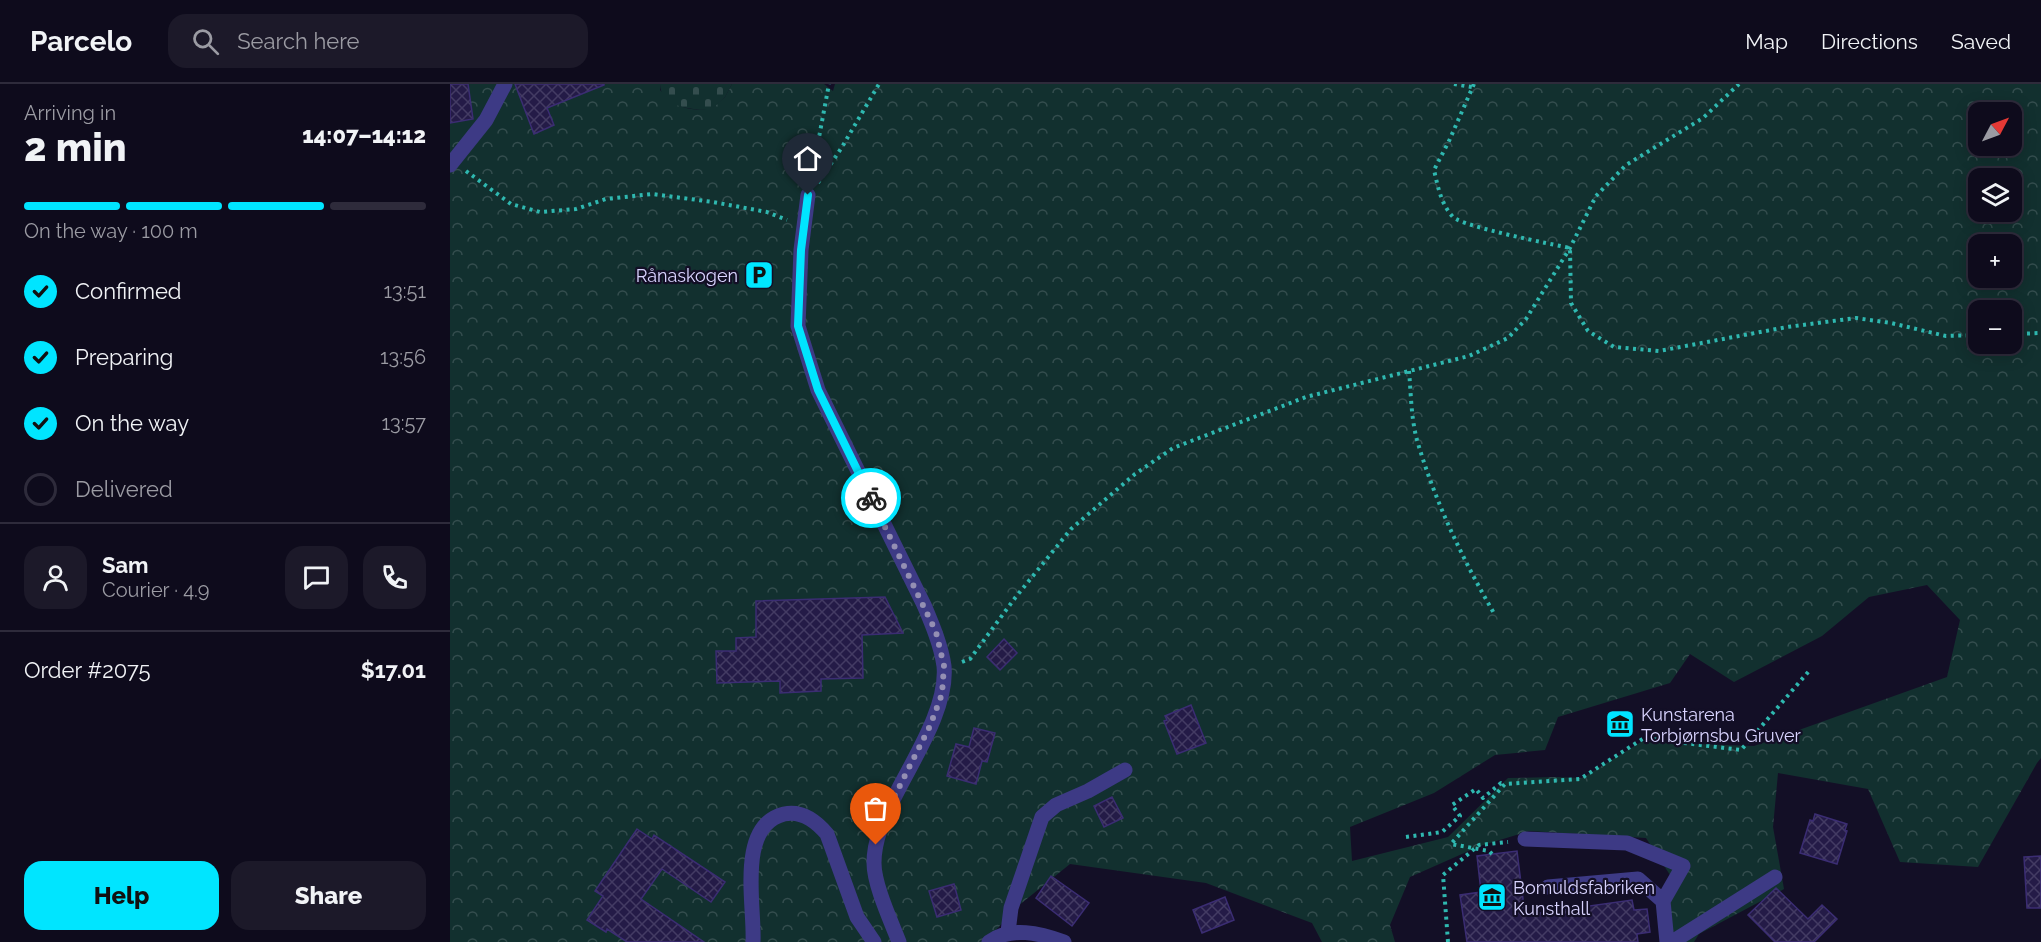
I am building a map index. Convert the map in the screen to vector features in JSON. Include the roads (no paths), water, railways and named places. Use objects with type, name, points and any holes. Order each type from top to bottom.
[{"type":"street","points":[[452,163],[486,120],[506,84]]},
{"type":"street","points":[[808,195],[801,250],[798,326],[818,390],[924,605],[936,632],[944,666],[942,694],[930,726],[883,819],[876,845],[874,865],[880,890],[899,942]]},
{"type":"street","points":[[1008,932],[1011,908],[1042,817],[1056,805],[1088,791],[1125,770]]},
{"type":"street","points":[[753,942],[751,860],[755,841],[762,827],[779,815],[789,813],[803,814],[818,824],[827,834],[857,917],[874,942]]},
{"type":"street","points":[[1525,839],[1627,843],[1683,866],[1663,901],[1667,942]]},
{"type":"street","points":[[1672,942],[1775,877]]},
{"type":"street","points":[[1548,888],[1638,879],[1663,901]]},
{"type":"street","points":[[989,942],[1008,932],[1025,933],[1064,942]]},
{"type":"place","name":"Rånaskogen","points":[[759,275]]},
{"type":"place","name":"Kunstarena Torbjørnsbu Gruver","points":[[1620,724]]},
{"type":"place","name":"Bomuldsfabriken Kunsthall","points":[[1492,897]]}]
